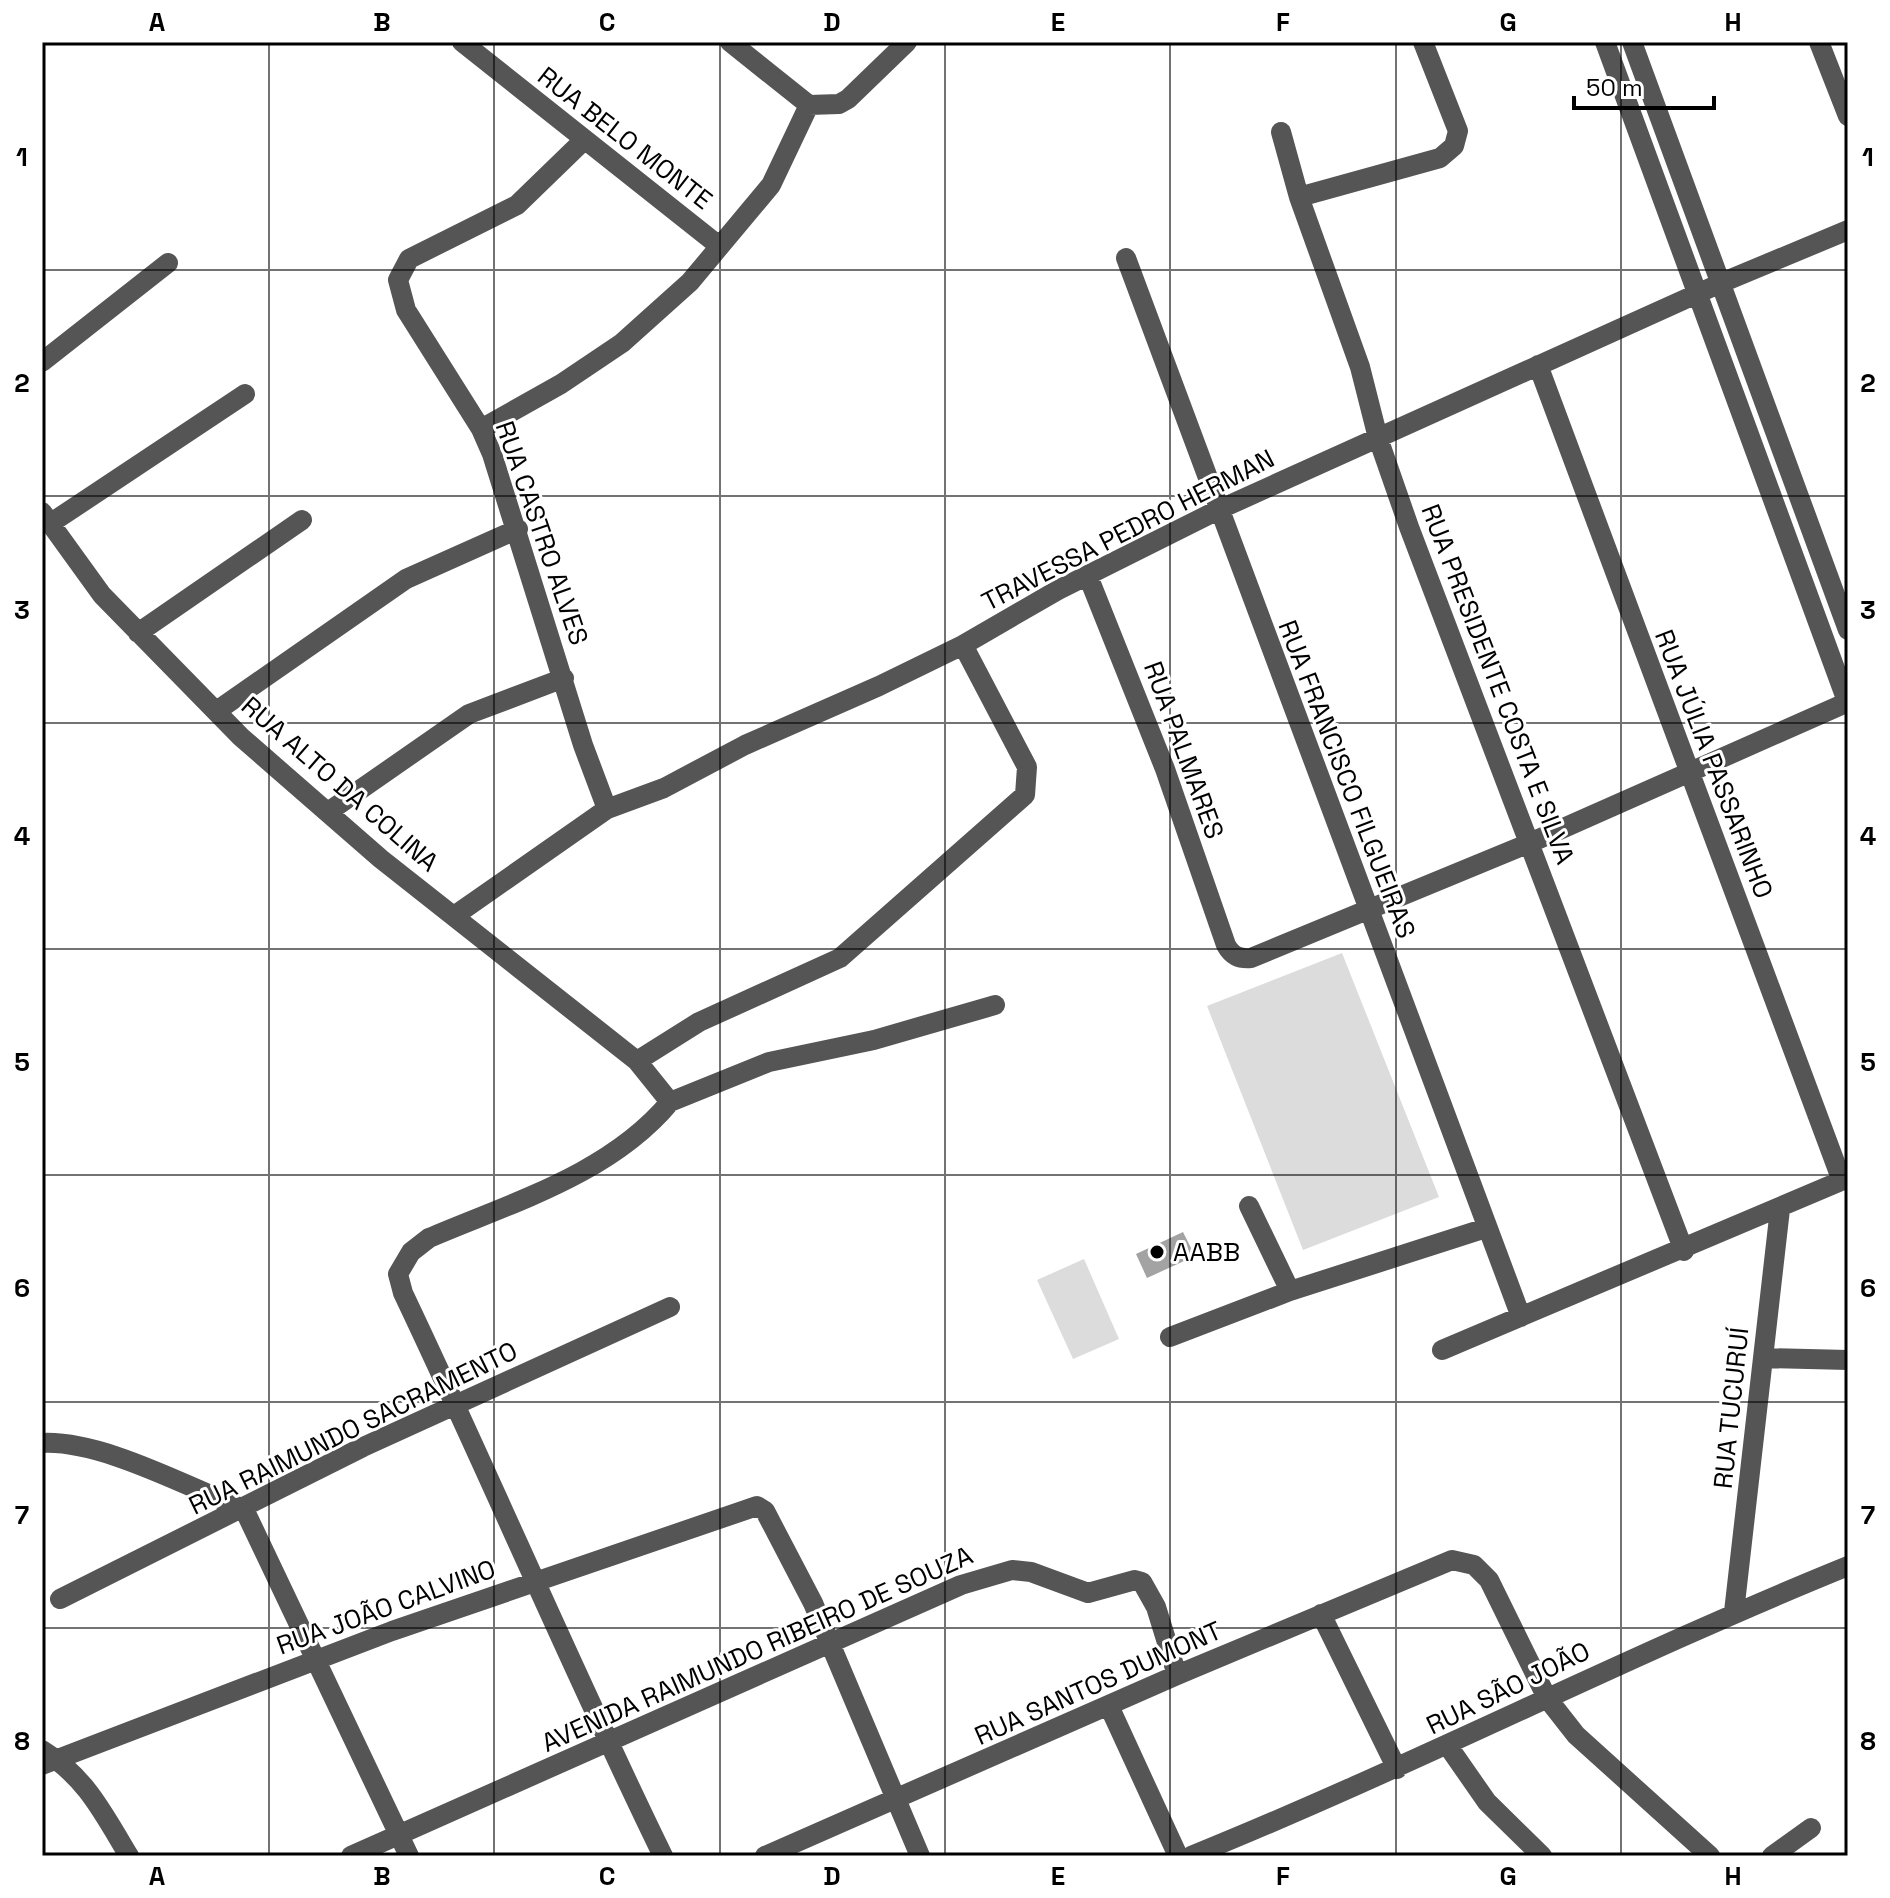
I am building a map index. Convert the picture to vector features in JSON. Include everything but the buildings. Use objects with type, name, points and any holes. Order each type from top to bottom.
[{"type":"street","name":"RUA BELO MONTE","points":[[462,42],[718,245]]},
{"type":"street","points":[[730,42],[809,105],[839,104],[848,99],[907,42]]},
{"type":"street","points":[[1299,197],[1440,158],[1454,146],[1458,131],[1423,42]]},
{"type":"street","points":[[1369,910],[1848,703],[1605,42]]},
{"type":"street","points":[[1632,42],[1848,630]]},
{"type":"street","points":[[1819,42],[1848,116]]},
{"type":"street","points":[[481,429],[561,384],[622,343],[690,282],[776,178],[809,105]]},
{"type":"street","name":"RUA PRESIDENTE COSTA E SILVA","points":[[1281,132],[1299,197],[1360,367],[1378,438],[1684,1251]]},
{"type":"street","name":"RUA CASTRO ALVES","points":[[584,140],[517,205],[423,250],[402,267],[398,280],[400,296],[481,429],[518,529],[607,809]]},
{"type":"street","name":"TRAVESSA PEDRO HERMAN","points":[[454,916],[607,809],[664,788],[756,739],[963,645],[1019,610],[1218,510],[1721,283],[1848,230]]},
{"type":"street","name":"RUA FRANCISCO FILGUEIRAS","points":[[1126,258],[1521,1317]]},
{"type":"street","points":[[42,362],[168,263]]},
{"type":"street","name":"RUA JÚLIA PASSARINHO","points":[[1538,365],[1845,1179]]},
{"type":"street","points":[[46,518],[245,394]]},
{"type":"street","name":"RUA ALTO DA COLINA","points":[[46,518],[102,595],[218,710],[241,737],[454,916],[637,1061],[670,1102]]},
{"type":"street","points":[[138,633],[302,520]]},
{"type":"street","points":[[218,710],[406,579],[518,529]]},
{"type":"street","name":"RUA PALMARES","points":[[1088,576],[1155,743],[1226,945],[1233,955],[1251,958],[1369,910]]},
{"type":"street","points":[[637,1061],[699,1022],[840,958],[1025,795],[1027,767],[963,645]]},
{"type":"street","points":[[328,812],[469,714],[564,678]]},
{"type":"street","points":[[663,1856],[532,1581],[456,1405],[403,1293],[398,1274],[415,1247],[577,1174],[623,1149],[670,1102],[769,1062],[874,1040],[995,1005]]},
{"type":"street","points":[[1442,1350],[1684,1251],[1845,1179]]},
{"type":"street","points":[[1249,1206],[1290,1291]]},
{"type":"street","name":"RUA TUCURUÍ","points":[[1734,1612],[1780,1209]]},
{"type":"street","points":[[1170,1337],[1290,1291],[1486,1228]]},
{"type":"street","name":"RUA RAIMUNDO SACRAMENTO","points":[[60,1599],[456,1405],[670,1307]]},
{"type":"street","points":[[1763,1358],[1848,1360]]},
{"type":"street","points":[[42,1443],[69,1442],[101,1451],[244,1509],[409,1856]]},
{"type":"street","name":"RUA JOÃO CALVINO","points":[[47,1758],[532,1581],[751,1506],[765,1511],[831,1643]]},
{"type":"street","name":"RUA SANTOS DUMONT","points":[[765,1856],[1177,1675],[1452,1560],[1474,1565],[1485,1574],[1547,1698]]},
{"type":"street","name":"RUA SÃO JOÃO","points":[[1191,1856],[1397,1769],[1734,1612],[1848,1566]]},
{"type":"street","name":"AVENIDA RAIMUNDO RIBEIRO DE SOUZA","points":[[351,1856],[961,1585],[1000,1572],[1031,1572],[1095,1593],[1135,1580],[1145,1585],[1151,1593],[1177,1675]]},
{"type":"street","points":[[1321,1614],[1397,1769]]},
{"type":"street","points":[[831,1643],[920,1856]]},
{"type":"street","points":[[1547,1698],[1589,1749],[1710,1856]]},
{"type":"street","points":[[1109,1706],[1178,1856]]},
{"type":"street","points":[[1448,1746],[1487,1802],[1542,1856]]},
{"type":"street","points":[[47,1758],[83,1782],[129,1856]]},
{"type":"street","points":[[1772,1856],[1811,1828]]},
{"type":"shaded area","points":[[1342,953],[1439,1197],[1303,1250],[1207,1006]]},
{"type":"shaded area","points":[[1183,1232],[1195,1256],[1147,1278],[1136,1254]]},
{"type":"shaded area","points":[[1084,1259],[1119,1339],[1073,1359],[1037,1280]]},
{"type":"place","name":"AABB","points":[[1157,1252]]}]
